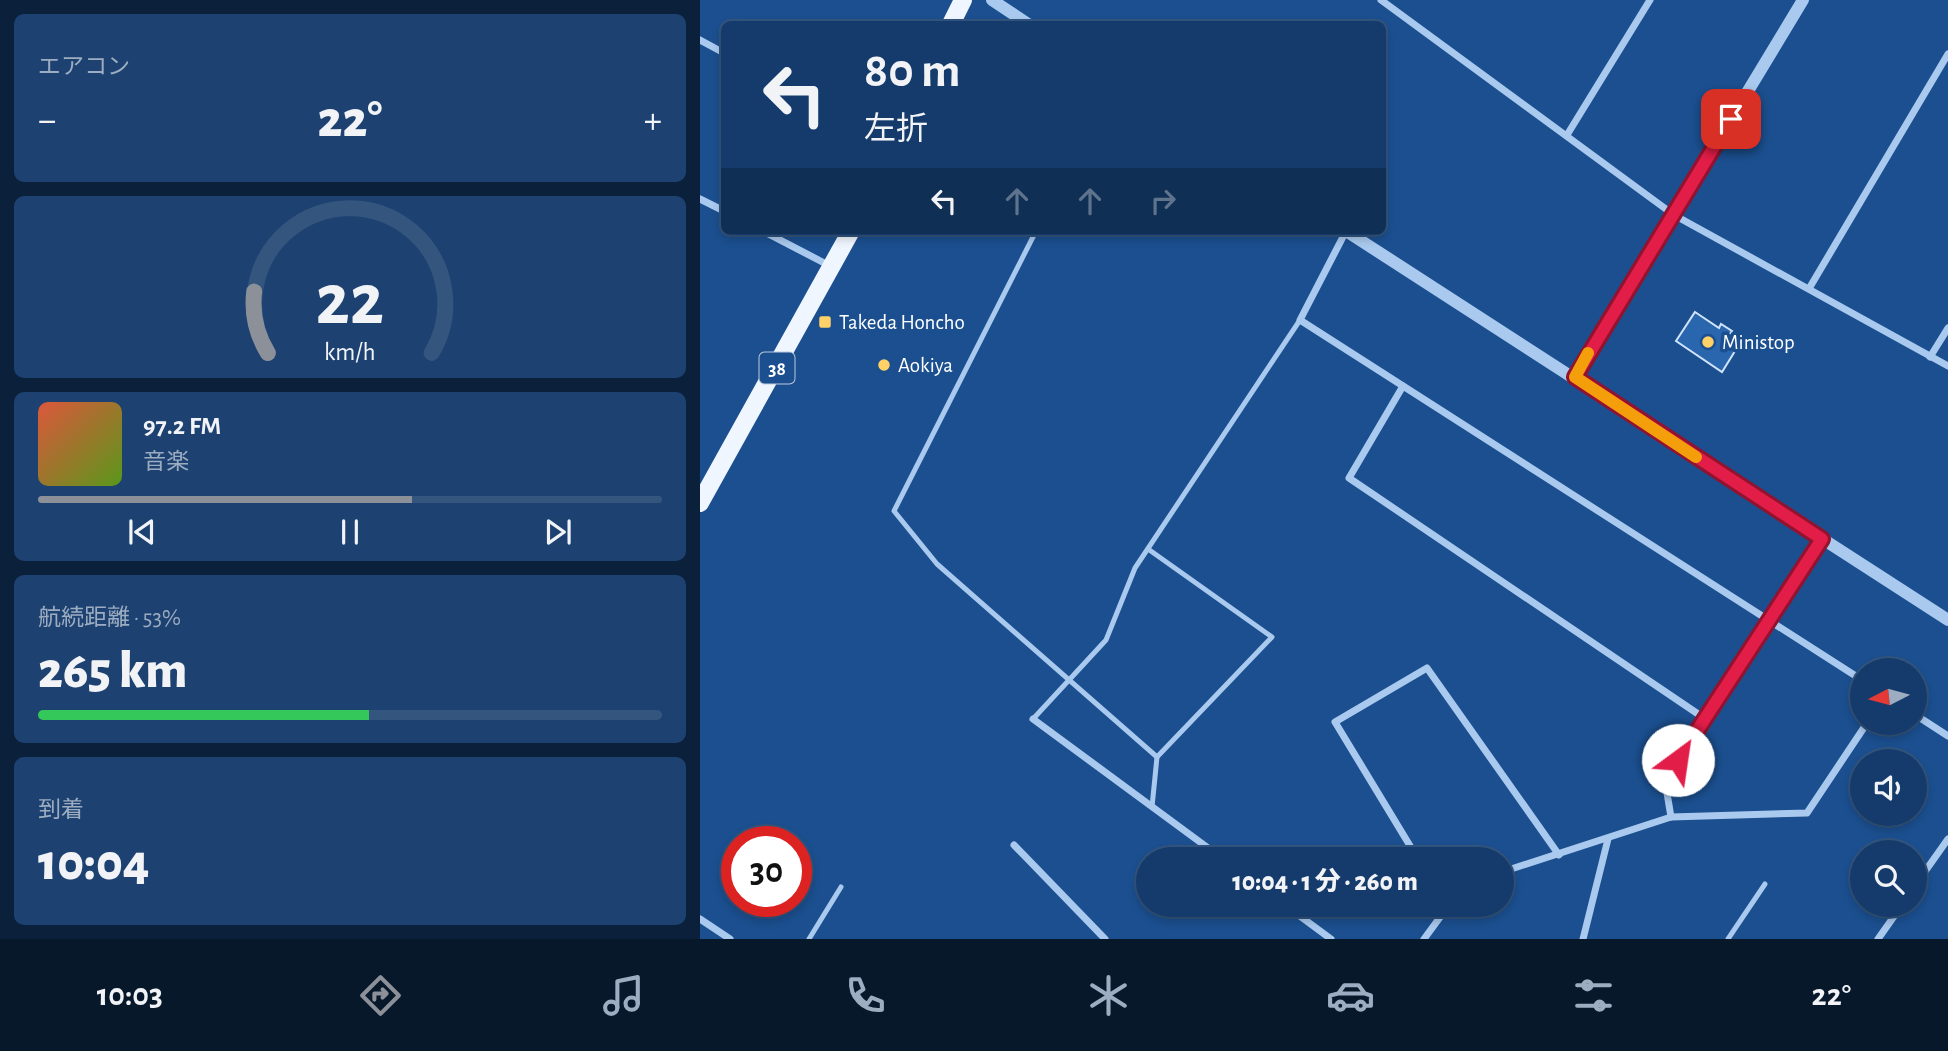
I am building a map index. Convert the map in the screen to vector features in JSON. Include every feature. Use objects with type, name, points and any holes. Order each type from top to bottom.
[{"type":"main road","points":[[952,21],[963,0]]},
{"type":"main road","name":"38","points":[[700,503],[834,268],[850,235]]},
{"type":"street","points":[[992,0],[1024,21]]},
{"type":"street","points":[[1381,0],[1674,215],[1810,287],[1948,366]]},
{"type":"street","points":[[1392,8],[1397,0]]},
{"type":"street","points":[[1567,135],[1650,0]]},
{"type":"street","points":[[1575,377],[1592,344],[1674,215],[1803,0]]},
{"type":"street","points":[[700,40],[721,51]]},
{"type":"street","points":[[1810,287],[1948,54]]},
{"type":"street","points":[[700,199],[721,210]]},
{"type":"street","points":[[771,235],[834,268]]},
{"type":"street","points":[[1344,235],[1300,320],[1850,672]]},
{"type":"street","points":[[1352,235],[1948,620]]},
{"type":"street","points":[[1930,357],[1948,328]]},
{"type":"street","points":[[1403,386],[1349,478],[1704,718]]},
{"type":"street","points":[[1671,817],[1665,781],[1822,539]]},
{"type":"street","points":[[1411,847],[1335,722],[1427,668],[1559,855]]},
{"type":"street","points":[[1032,719],[1207,847]]},
{"type":"street","points":[[1927,722],[1948,736]]},
{"type":"street","points":[[1514,868],[1671,817],[1808,813],[1859,735]]},
{"type":"street","points":[[1583,939],[1608,839]]},
{"type":"street","points":[[1927,869],[1948,839]]},
{"type":"street","points":[[1014,845],[1105,939]]},
{"type":"street","points":[[1301,917],[1331,939]]},
{"type":"street","points":[[1424,939],[1439,917]]},
{"type":"street","points":[[1878,939],[1894,917]]},
{"type":"street","points":[[700,919],[730,939]]},
{"type":"lane","points":[[1034,235],[894,511],[937,564],[1157,757]]},
{"type":"lane","points":[[1032,719],[1106,640],[1135,568],[1300,320]]},
{"type":"lane","points":[[1148,549],[1272,637],[1157,757],[1152,807]]},
{"type":"lane","points":[[1728,939],[1765,884]]},
{"type":"lane","points":[[809,939],[841,887]]},
{"type":"building","name":"Ministop","points":[[1695,312],[1719,328],[1721,324],[1732,331],[1729,335],[1740,343],[1722,372],[1676,341]]},
{"type":"slow traffic","points":[[1588,353],[1575,377],[1696,457]]},
{"type":"place","name":"Takeda Honcho","points":[[825,322]]},
{"type":"place","name":"Ministop","points":[[1708,342]]},
{"type":"place","name":"Aokiya","points":[[884,365]]},
{"type":"route","points":[[1678,760],[1822,539],[1575,377],[1592,344],[1731,119]]}]
